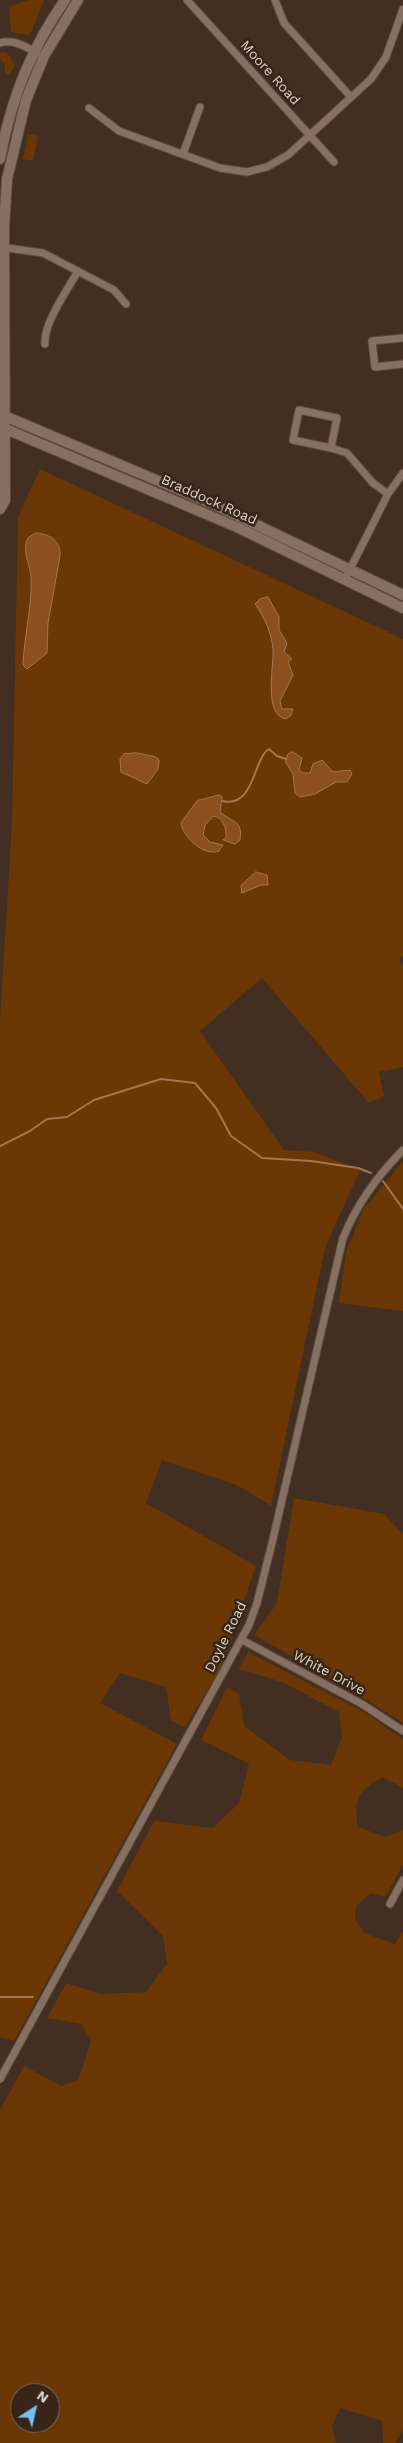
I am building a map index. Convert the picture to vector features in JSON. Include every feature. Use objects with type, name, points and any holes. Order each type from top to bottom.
[{"type":"main road","points":[[0,158],[16,96],[34,51],[65,0]]},
{"type":"main road","points":[[0,509],[5,500],[2,415],[2,247],[7,178],[15,137],[26,100],[44,56],[78,0]]},
{"type":"main road","name":"Braddock Road","points":[[2,415],[213,504],[403,595]]},
{"type":"main road","name":"Braddock Road","points":[[3,428],[206,514],[403,608]]},
{"type":"street","name":"Moore Road","points":[[187,0],[334,162]]},
{"type":"street","points":[[275,0],[284,23],[351,98]]},
{"type":"street","points":[[89,108],[119,131],[226,170],[253,171],[280,161],[371,79],[382,64],[403,9]]},
{"type":"street","points":[[0,43],[20,44],[44,56]]},
{"type":"street","points":[[183,154],[200,107]]},
{"type":"street","points":[[2,247],[42,253],[114,290],[126,304]]},
{"type":"street","points":[[45,344],[44,337],[48,327],[78,271]]},
{"type":"street","points":[[403,338],[372,341],[375,367],[403,364]]},
{"type":"street","points":[[331,448],[337,418],[300,410],[293,440],[347,453],[373,483],[388,494]]},
{"type":"street","points":[[345,579],[388,494],[403,472]]},
{"type":"street","name":"Doyle Road","points":[[0,2079],[242,1640],[257,1603],[264,1576],[343,1238],[360,1203],[372,1184],[403,1150]]},
{"type":"street","name":"White Drive","points":[[242,1640],[362,1704],[403,1731]]},
{"type":"street","points":[[390,1904],[403,1880]]},
{"type":"shaded area","points":[[28,0],[44,0],[30,35],[11,32],[9,7]]},
{"type":"shaded area","points":[[4,52],[9,55],[15,66],[8,75],[5,73],[5,64],[0,59],[0,53]]},
{"type":"shaded area","points":[[28,134],[38,136],[33,161],[23,159]]},
{"type":"shaded area","points":[[40,469],[403,639],[403,956],[399,960],[403,966],[403,1067],[379,1072],[384,1096],[369,1103],[262,978],[200,1031],[284,1150],[314,1152],[360,1170],[325,1248],[271,1506],[237,1485],[162,1460],[146,1503],[256,1566],[221,1668],[185,1727],[171,1721],[166,1687],[120,1673],[100,1703],[177,1744],[14,2041],[0,2037],[0,1020],[12,823],[18,517]]},
{"type":"shaded area","points":[[36,533],[54,539],[59,546],[60,556],[48,623],[47,653],[27,669],[23,665],[31,574],[26,553],[26,543],[28,538]]},
{"type":"shaded area","points":[[268,597],[279,617],[279,630],[287,643],[284,652],[292,659],[288,662],[293,675],[280,701],[282,709],[293,709],[291,715],[286,719],[279,716],[274,709],[271,689],[273,650],[271,638],[255,604],[260,599]]},
{"type":"shaded area","points":[[293,752],[302,758],[299,770],[303,773],[310,773],[313,764],[322,760],[333,772],[350,770],[352,774],[347,782],[336,782],[315,794],[300,797],[295,793],[293,774],[285,761],[288,754]]},
{"type":"shaded area","points":[[137,753],[156,757],[159,760],[158,769],[147,784],[121,772],[120,759],[124,754]]},
{"type":"shaded area","points":[[220,795],[222,797],[220,812],[238,825],[241,834],[240,840],[235,844],[223,840],[226,838],[224,824],[213,816],[205,825],[203,835],[210,842],[223,845],[219,851],[207,851],[190,840],[181,823],[197,801]]},
{"type":"shaded area","points":[[256,872],[267,875],[268,885],[261,885],[242,893],[241,886]]},
{"type":"shaded area","points":[[403,1161],[403,1311],[339,1303],[346,1252],[363,1210]]},
{"type":"shaded area","points":[[294,1498],[384,1514],[403,1534],[403,1723],[340,1683],[254,1635],[277,1603]]},
{"type":"shaded area","points":[[248,1652],[364,1712],[403,1739],[403,1788],[383,1777],[363,1791],[357,1802],[356,1809],[358,1827],[385,1837],[403,1830],[403,1865],[385,1897],[371,1893],[356,1906],[355,1919],[364,1933],[395,1944],[403,1931],[403,2431],[395,2443],[383,2443],[382,2421],[340,2408],[332,2426],[336,2443],[0,2443],[0,2110],[24,2066],[61,2086],[78,2080],[91,2041],[82,2024],[47,2018],[66,1983],[101,1994],[146,1992],[167,1964],[163,1936],[117,1891],[154,1821],[213,1828],[239,1803],[249,1764],[201,1740],[227,1687],[239,1694],[244,1726],[290,1760],[331,1765],[342,1737],[339,1712],[282,1682],[239,1669]]},
{"type":"waterway","points":[[222,801],[233,801],[241,798],[252,781],[264,754],[269,749],[277,756],[286,759]]},
{"type":"waterway","points":[[0,1146],[30,1131],[47,1119],[67,1117],[94,1100],[161,1079],[195,1083],[216,1108],[231,1136],[262,1158],[311,1161],[358,1168],[371,1173]]},
{"type":"waterway","points":[[383,1181],[403,1209]]},
{"type":"waterway","points":[[0,1997],[33,1997]]}]
